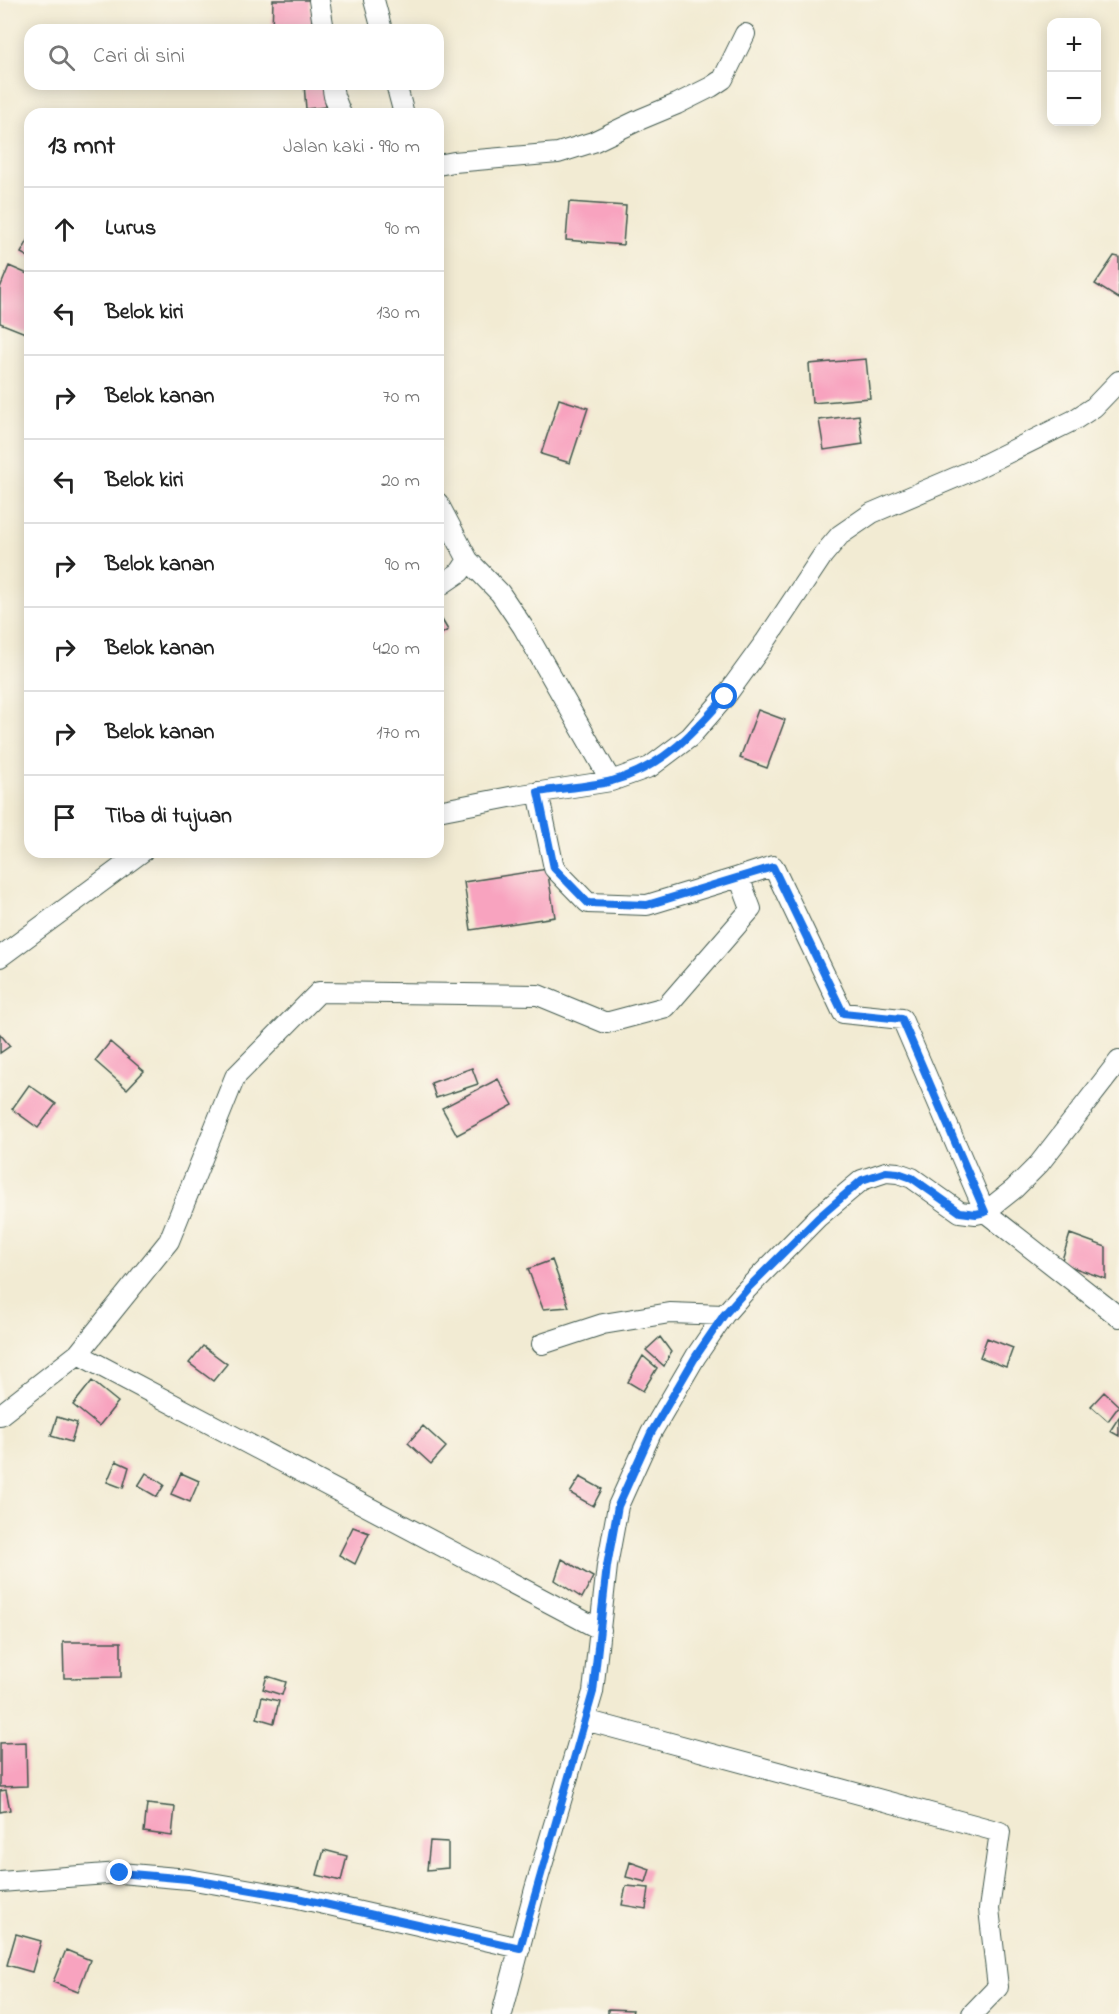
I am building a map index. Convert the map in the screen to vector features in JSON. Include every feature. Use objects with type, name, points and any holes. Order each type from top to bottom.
[{"type":"street","points":[[319,0],[323,24]]},
{"type":"street","points":[[374,0],[380,24]]},
{"type":"street","points":[[444,164],[558,153],[593,142],[677,104],[723,79],[745,34]]},
{"type":"street","points":[[333,90],[339,108]]},
{"type":"street","points":[[398,90],[402,108]]},
{"type":"street","points":[[444,810],[611,781],[650,767],[690,737],[725,697],[823,555],[840,535],[872,513],[973,470],[1074,420],[1094,406],[1119,381]]},
{"type":"street","points":[[444,514],[468,560],[500,592],[523,627],[611,781]]},
{"type":"street","points":[[444,583],[460,572],[468,560]]},
{"type":"street","points":[[538,792],[554,868],[588,903],[647,905],[773,867],[843,1013],[902,1019],[985,1212],[1119,1317]]},
{"type":"street","points":[[0,957],[134,858]]},
{"type":"street","points":[[0,1415],[78,1354],[170,1241],[235,1077],[319,992],[538,995],[606,1023],[666,1007],[751,909],[739,877]]},
{"type":"street","points":[[502,2014],[593,1692],[607,1566],[618,1506],[651,1433],[696,1356],[724,1315],[818,1218],[862,1180],[886,1172],[898,1173],[912,1178],[960,1212],[976,1214],[985,1212],[1014,1189],[1039,1164],[1119,1061]]},
{"type":"street","points":[[542,1344],[603,1324],[670,1313],[724,1315]]},
{"type":"street","points":[[78,1354],[601,1630]]},
{"type":"street","points":[[585,1720],[1000,1832],[989,1909],[998,1988],[972,2014]]},
{"type":"street","points":[[0,1882],[120,1873],[188,1879],[298,1898],[520,1948]]},
{"type":"building","points":[[273,0],[311,0],[312,24],[272,24]]},
{"type":"building","points":[[304,90],[325,90],[326,107],[306,108]]},
{"type":"building","points":[[569,202],[626,206],[623,245],[566,240]]},
{"type":"building","points":[[1114,256],[1119,257],[1119,299],[1095,284]]},
{"type":"building","points":[[9,266],[24,272],[24,333],[0,323],[0,288]]},
{"type":"building","points":[[866,359],[870,398],[812,403],[809,364]]},
{"type":"building","points":[[559,399],[588,408],[570,463],[541,454]]},
{"type":"building","points":[[859,415],[863,444],[824,450],[819,420]]},
{"type":"building","points":[[758,710],[785,720],[767,768],[740,758]]},
{"type":"building","points":[[547,869],[555,917],[471,930],[464,882]]},
{"type":"building","points":[[0,1034],[10,1046],[0,1053]]},
{"type":"building","points":[[110,1042],[144,1071],[127,1089],[95,1061]]},
{"type":"building","points":[[472,1068],[478,1084],[436,1098],[431,1083]]},
{"type":"building","points":[[498,1079],[513,1105],[457,1135],[442,1108]]},
{"type":"building","points":[[29,1085],[56,1104],[38,1128],[12,1109]]},
{"type":"building","points":[[1070,1234],[1106,1247],[1106,1279],[1061,1263]]},
{"type":"building","points":[[552,1260],[569,1307],[543,1309],[528,1269]]},
{"type":"building","points":[[660,1337],[671,1352],[664,1366],[646,1350]]},
{"type":"building","points":[[987,1338],[1013,1348],[1006,1367],[980,1357]]},
{"type":"building","points":[[203,1346],[227,1364],[213,1381],[189,1363]]},
{"type":"building","points":[[643,1356],[657,1368],[643,1391],[628,1382]]},
{"type":"building","points":[[92,1381],[118,1402],[99,1426],[73,1405]]},
{"type":"building","points":[[1104,1392],[1119,1406],[1108,1421],[1091,1406]]},
{"type":"building","points":[[57,1417],[77,1423],[71,1442],[51,1436]]},
{"type":"building","points":[[1119,1417],[1119,1436],[1110,1431]]},
{"type":"building","points":[[423,1426],[446,1447],[431,1464],[408,1443]]},
{"type":"building","points":[[116,1461],[129,1467],[123,1488],[107,1482]]},
{"type":"building","points":[[146,1473],[164,1485],[157,1497],[138,1486]]},
{"type":"building","points":[[181,1473],[199,1481],[190,1502],[171,1494]]},
{"type":"building","points":[[580,1477],[602,1489],[593,1506],[570,1493]]},
{"type":"building","points":[[353,1527],[369,1533],[355,1564],[339,1555]]},
{"type":"building","points":[[562,1559],[593,1577],[582,1598],[555,1580]]},
{"type":"building","points":[[63,1642],[121,1642],[121,1677],[64,1678]]},
{"type":"building","points":[[267,1676],[286,1682],[282,1695],[263,1689]]},
{"type":"building","points":[[262,1697],[279,1701],[274,1723],[257,1718]]},
{"type":"building","points":[[26,1742],[27,1786],[0,1787],[0,1743]]},
{"type":"building","points":[[6,1790],[10,1810],[0,1812],[0,1791]]},
{"type":"building","points":[[147,1804],[175,1807],[172,1836],[144,1832]]},
{"type":"building","points":[[430,1841],[448,1842],[448,1868],[427,1870]]},
{"type":"building","points":[[324,1850],[347,1856],[341,1881],[317,1875]]},
{"type":"building","points":[[630,1862],[650,1869],[646,1882],[626,1877]]},
{"type":"building","points":[[626,1886],[649,1888],[646,1909],[622,1905]]},
{"type":"building","points":[[16,1934],[41,1941],[32,1972],[7,1965]]},
{"type":"building","points":[[66,1950],[90,1960],[78,1992],[53,1982]]},
{"type":"building","points":[[608,2009],[633,2010],[632,2014],[608,2014]]},
{"type":"route","points":[[120,1873],[188,1879],[298,1898],[520,1948],[593,1692],[607,1566],[618,1506],[651,1433],[696,1356],[724,1315],[746,1290],[818,1218],[862,1180],[886,1172],[898,1173],[912,1178],[960,1212],[976,1214],[985,1212],[902,1019],[843,1013],[773,867],[647,905],[588,903],[554,868],[538,792],[611,781],[650,767],[690,737],[725,697]]}]
